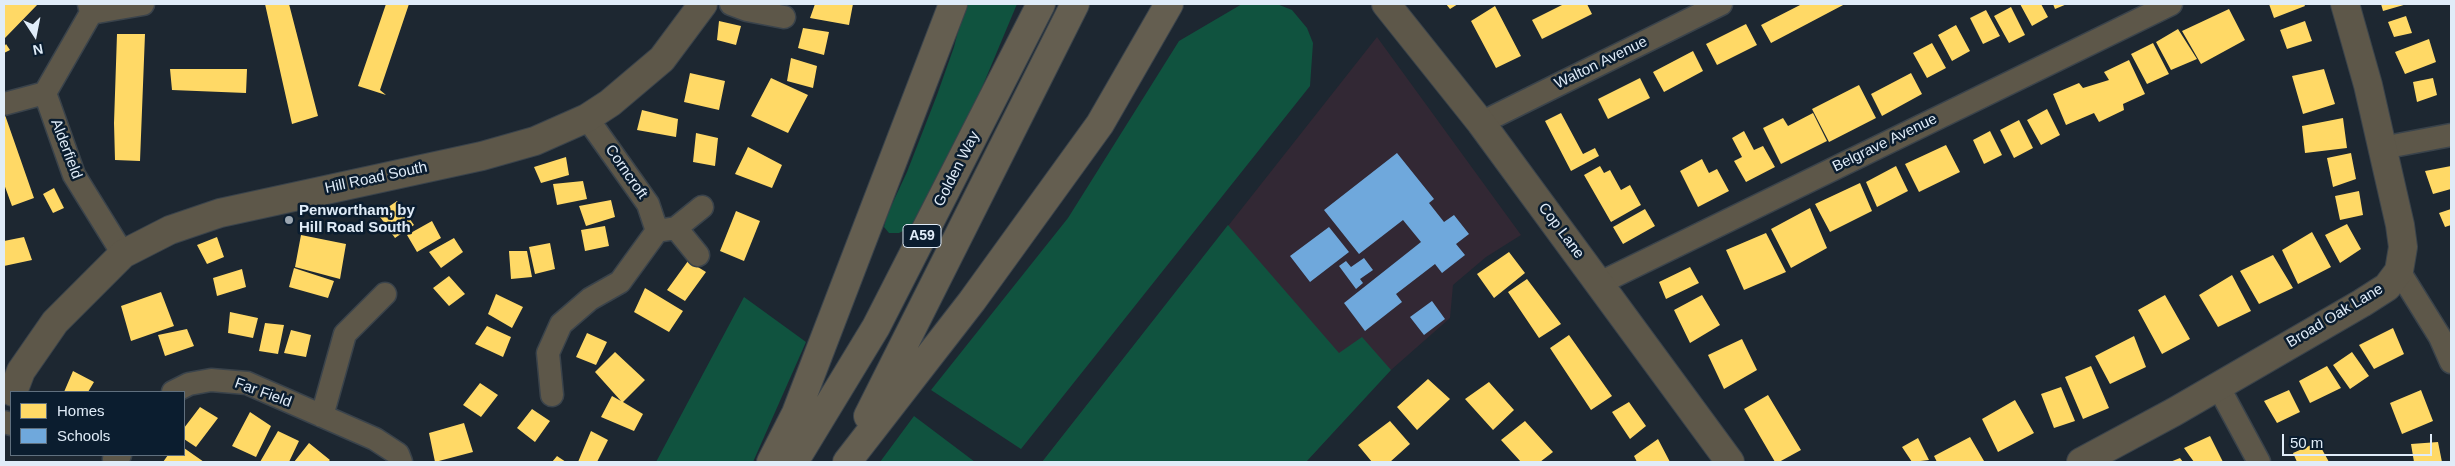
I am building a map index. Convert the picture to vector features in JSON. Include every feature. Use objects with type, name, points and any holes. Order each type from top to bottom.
[{"type":"highway","points":[[771,462],[803,394],[953,4]]},
{"type":"highway","name":"Golden Way","points":[[794,462],[876,327],[1041,4]]},
{"type":"highway","name":"Golden Way","points":[[846,462],[1075,4]]},
{"type":"highway","points":[[846,462],[972,301],[1094,132],[1169,4]]},
{"type":"highway","points":[[1146,44],[1188,4]]},
{"type":"street","points":[[4,104],[45,93],[90,8],[143,4]]},
{"type":"street","name":"Hill Road South","points":[[13,391],[21,371],[55,322],[123,254],[170,230],[220,212],[482,156],[536,141],[587,118],[610,103],[662,59],[703,4]]},
{"type":"street","points":[[731,4],[747,10],[784,17]]},
{"type":"street","name":"Cop Lane","points":[[1386,4],[1481,123],[1730,462]]},
{"type":"street","name":"Walton Avenue","points":[[1481,123],[1721,4]]},
{"type":"street","name":"Belgrave Avenue","points":[[1600,283],[2171,4]]},
{"type":"street","points":[[2345,4],[2368,85],[2400,225],[2403,247],[2399,271],[2440,337],[2451,362]]},
{"type":"street","name":"Alderfield","points":[[45,93],[74,175],[123,254]]},
{"type":"street","name":"Corncroft","points":[[587,118],[666,229],[698,255]]},
{"type":"street","points":[[2382,148],[2451,135]]},
{"type":"street","points":[[552,395],[548,353],[560,324],[590,299],[620,282],[666,229],[702,207]]},
{"type":"street","name":"Broad Oak Lane","points":[[2080,462],[2174,412],[2362,303],[2387,287],[2399,271]]},
{"type":"street","points":[[322,416],[345,334],[385,294]]},
{"type":"street","name":"Far Field","points":[[175,391],[189,384],[211,380],[229,380],[247,384],[374,439],[398,454],[401,462]]},
{"type":"street","points":[[2218,386],[2259,462]]},
{"type":"street","points":[[4,411],[10,398]]},
{"type":"shaded area","points":[[1377,37],[1521,235],[1486,257],[1453,285],[1450,318],[1383,377],[1306,462],[1042,462]]},
{"type":"green space","points":[[965,4],[1017,4],[978,97],[911,227],[899,233],[889,233],[884,227],[887,215],[907,172],[937,95],[954,47]]},
{"type":"green space","points":[[1242,4],[1277,4],[1292,10],[1307,28],[1313,43],[1310,86],[1021,449],[931,390],[1068,218],[1179,41]]},
{"type":"green space","points":[[1228,225],[1339,353],[1362,337],[1391,370],[1306,462],[1042,462]]},
{"type":"green space","points":[[744,297],[806,342],[753,462],[656,462]]},
{"type":"green space","points":[[914,416],[975,462],[880,462]]},
{"type":"building: Homes","points":[[4,4],[38,4],[5,38],[4,37]]},
{"type":"building: Homes","points":[[265,4],[289,4],[318,116],[292,124]]},
{"type":"building: Homes","points":[[386,4],[409,4],[380,90],[386,95],[358,86]]},
{"type":"building: Homes","points":[[815,4],[853,4],[849,25],[810,18]]},
{"type":"building: Homes","points":[[1446,4],[1458,4],[1450,9]]},
{"type":"building: Homes","points":[[1564,4],[1587,4],[1592,14],[1542,39],[1532,20]]},
{"type":"building: Homes","points":[[1802,4],[1845,4],[1771,43],[1761,25]]},
{"type":"building: Homes","points":[[2020,4],[2041,4],[2048,17],[2032,26]]},
{"type":"building: Homes","points":[[2053,4],[2067,4],[2055,9]]},
{"type":"building: Homes","points":[[2269,4],[2304,4],[2305,6],[2274,18]]},
{"type":"building: Homes","points":[[2381,4],[2407,4],[2383,11]]},
{"type":"building: Homes","points":[[1495,6],[1521,56],[1496,68],[1471,21]]},
{"type":"building: Homes","points":[[2011,7],[2025,35],[2009,43],[1994,16]]},
{"type":"building: Homes","points":[[2229,9],[2245,40],[2201,64],[2182,31]]},
{"type":"building: Homes","points":[[1986,10],[2000,36],[1983,44],[1970,18]]},
{"type":"building: Homes","points":[[2406,16],[2412,33],[2394,37],[2388,22]]},
{"type":"building: Homes","points":[[719,21],[741,26],[736,45],[717,40]]},
{"type":"building: Homes","points":[[2305,21],[2312,41],[2287,49],[2280,30]]},
{"type":"building: Homes","points":[[1746,24],[1757,45],[1717,65],[1706,44]]},
{"type":"building: Homes","points":[[1956,25],[1970,51],[1952,61],[1938,35]]},
{"type":"building: Homes","points":[[803,28],[829,32],[824,55],[798,48]]},
{"type":"building: Homes","points":[[2178,29],[2197,59],[2171,70],[2156,42]]},
{"type":"building: Homes","points":[[117,34],[145,34],[140,161],[115,160],[114,123]]},
{"type":"building: Homes","points":[[2429,39],[2436,62],[2405,74],[2395,52]]},
{"type":"building: Homes","points":[[1932,43],[1946,68],[1927,78],[1913,53]]},
{"type":"building: Homes","points":[[2153,43],[2169,74],[2147,84],[2131,54]]},
{"type":"building: Homes","points":[[6,44],[10,50],[4,53],[4,47]]},
{"type":"building: Homes","points":[[1693,51],[1703,71],[1664,92],[1653,72]]},
{"type":"building: Homes","points":[[791,58],[817,66],[813,88],[787,81]]},
{"type":"building: Homes","points":[[2129,60],[2145,94],[2123,104],[2124,110],[2099,122],[2094,113],[2066,125],[2053,94],[2079,83],[2083,88],[2109,80],[2104,72]]},
{"type":"building: Homes","points":[[170,69],[247,69],[246,93],[172,90]]},
{"type":"building: Homes","points":[[2324,69],[2335,104],[2303,114],[2292,76]]},
{"type":"building: Homes","points":[[690,73],[725,81],[719,110],[684,102]]},
{"type":"building: Homes","points":[[1911,73],[1922,94],[1882,116],[1871,94]]},
{"type":"building: Homes","points":[[771,78],[808,95],[788,133],[751,116]]},
{"type":"building: Homes","points":[[1640,78],[1650,98],[1608,119],[1598,99]]},
{"type":"building: Homes","points":[[2433,78],[2437,95],[2417,102],[2413,82]]},
{"type":"building: Homes","points":[[1859,85],[1876,118],[1829,142],[1812,109]]},
{"type":"building: Homes","points":[[2047,109],[2060,135],[2041,145],[2027,120]]},
{"type":"building: Homes","points":[[642,110],[678,119],[676,137],[637,130]]},
{"type":"building: Homes","points":[[1561,113],[1583,154],[1595,148],[1599,156],[1571,171],[1545,121]]},
{"type":"building: Homes","points":[[1813,113],[1827,141],[1781,164],[1763,128],[1783,118],[1788,126]]},
{"type":"building: Homes","points":[[5,115],[34,198],[12,206],[4,184]]},
{"type":"building: Homes","points":[[2343,118],[2347,148],[2305,153],[2302,126]]},
{"type":"building: Homes","points":[[2019,120],[2033,148],[2014,158],[2000,130]]},
{"type":"building: Homes","points":[[1744,131],[1754,150],[1763,146],[1775,167],[1746,182],[1734,161],[1742,157],[1732,138]]},
{"type":"building: Homes","points":[[1990,131],[2002,155],[1984,164],[1973,140]]},
{"type":"building: Homes","points":[[696,133],[718,138],[715,166],[693,162]]},
{"type":"building: Homes","points":[[1946,145],[1960,172],[1919,192],[1905,164]]},
{"type":"building: Homes","points":[[748,147],[782,165],[772,188],[735,174]]},
{"type":"building: Homes","points":[[2351,153],[2356,179],[2333,187],[2327,158]]},
{"type":"building: Homes","points":[[566,157],[569,175],[541,183],[534,167]]},
{"type":"building: Homes","points":[[1702,159],[1709,173],[1717,169],[1729,191],[1698,207],[1680,171]]},
{"type":"building: Homes","points":[[1600,166],[1604,173],[1610,170],[1621,190],[1630,185],[1641,205],[1611,222],[1584,175]]},
{"type":"building: Homes","points":[[1896,166],[1908,191],[1877,207],[1866,182]]},
{"type":"building: Homes","points":[[2451,166],[2451,189],[2433,194],[2425,171]]},
{"type":"building: Homes","points":[[583,181],[587,199],[557,205],[553,184]]},
{"type":"building: Homes","points":[[1860,183],[1872,211],[1830,232],[1815,204]]},
{"type":"building: Homes","points":[[54,188],[64,208],[53,213],[43,194]]},
{"type":"building: Homes","points":[[2359,191],[2363,215],[2340,220],[2335,196]]},
{"type":"building: Homes","points":[[611,200],[615,217],[586,226],[579,206]]},
{"type":"building: Homes","points":[[397,201],[414,225],[395,238],[378,214]]},
{"type":"building: Homes","points":[[1810,208],[1827,248],[1791,268],[1771,229]]},
{"type":"building: Homes","points":[[1645,209],[1655,226],[1623,244],[1613,227]]},
{"type":"building: Homes","points":[[2451,209],[2451,225],[2445,227],[2439,213]]},
{"type":"building: Homes","points":[[736,211],[760,221],[744,261],[720,251]]},
{"type":"building: Homes","points":[[432,221],[441,238],[417,252],[407,235]]},
{"type":"building: Homes","points":[[2347,224],[2361,249],[2340,263],[2325,235]]},
{"type":"building: Homes","points":[[605,226],[609,246],[585,251],[581,230]]},
{"type":"building: Homes","points":[[2312,232],[2331,267],[2298,284],[2282,250]]},
{"type":"building: Homes","points":[[1766,233],[1786,272],[1744,290],[1726,250]]},
{"type":"building: Homes","points":[[301,235],[346,244],[340,279],[295,267]]},
{"type":"building: Homes","points":[[24,237],[32,260],[4,266],[4,241]]},
{"type":"building: Homes","points":[[217,237],[224,257],[207,264],[197,245]]},
{"type":"building: Homes","points":[[454,238],[463,252],[441,268],[429,252]]},
{"type":"building: Homes","points":[[550,243],[555,269],[535,274],[529,247]]},
{"type":"building: Homes","points":[[509,251],[527,251],[532,277],[511,279]]},
{"type":"building: Homes","points":[[1509,252],[1525,273],[1494,298],[1477,274]]},
{"type":"building: Homes","points":[[2273,255],[2293,288],[2259,304],[2240,271]]},
{"type":"building: Homes","points":[[688,261],[706,272],[685,301],[667,290]]},
{"type":"building: Homes","points":[[1690,267],[1699,283],[1666,299],[1659,282]]},
{"type":"building: Homes","points":[[294,268],[334,281],[328,298],[289,287]]},
{"type":"building: Homes","points":[[242,269],[246,287],[217,296],[213,278]]},
{"type":"building: Homes","points":[[2232,275],[2251,311],[2218,327],[2199,295]]},
{"type":"building: Homes","points":[[449,276],[465,294],[449,306],[433,288]]},
{"type":"building: Homes","points":[[1527,279],[1561,324],[1539,338],[1508,292]]},
{"type":"building: Homes","points":[[645,288],[683,311],[669,332],[634,312]]},
{"type":"building: Homes","points":[[161,292],[174,326],[131,341],[121,306]]},
{"type":"building: Homes","points":[[496,294],[523,307],[512,328],[488,314]]},
{"type":"building: Homes","points":[[1702,295],[1720,325],[1690,343],[1674,310]]},
{"type":"building: Homes","points":[[2165,295],[2190,339],[2162,354],[2138,310]]},
{"type":"building: Homes","points":[[230,312],[258,318],[253,338],[228,333]]},
{"type":"building: Homes","points":[[265,323],[284,325],[278,354],[259,351]]},
{"type":"building: Homes","points":[[487,326],[511,337],[503,357],[475,344]]},
{"type":"building: Homes","points":[[2393,328],[2404,354],[2374,369],[2359,345]]},
{"type":"building: Homes","points":[[187,329],[194,346],[165,356],[158,335]]},
{"type":"building: Homes","points":[[291,330],[311,335],[306,357],[284,353]]},
{"type":"building: Homes","points":[[587,333],[607,342],[596,365],[576,357]]},
{"type":"building: Homes","points":[[1569,335],[1612,396],[1591,410],[1550,348]]},
{"type":"building: Homes","points":[[2134,336],[2146,367],[2110,384],[2095,356]]},
{"type":"building: Homes","points":[[1742,339],[1757,370],[1724,389],[1708,355]]},
{"type":"building: Homes","points":[[615,352],[645,380],[623,402],[643,414],[634,431],[601,417],[612,396],[621,401],[595,372]]},
{"type":"building: Homes","points":[[2352,352],[2369,376],[2350,389],[2333,365]]},
{"type":"building: Homes","points":[[2091,366],[2109,408],[2083,419],[2065,377]]},
{"type":"building: Homes","points":[[2327,366],[2341,388],[2310,403],[2299,381]]},
{"type":"building: Homes","points":[[73,371],[94,382],[89,391],[64,391]]},
{"type":"building: Homes","points":[[1428,379],[1450,399],[1417,430],[1397,407]]},
{"type":"building: Homes","points":[[1489,382],[1514,410],[1493,430],[1465,399]]},
{"type":"building: Homes","points":[[480,383],[498,395],[481,417],[463,405]]},
{"type":"building: Homes","points":[[2061,387],[2075,421],[2054,428],[2041,394]]},
{"type":"building: Homes","points":[[2289,390],[2300,412],[2277,423],[2264,401]]},
{"type":"building: Homes","points":[[2421,390],[2433,421],[2402,434],[2390,403]]},
{"type":"building: Homes","points":[[1768,395],[1801,450],[1779,462],[1775,462],[1744,409]]},
{"type":"building: Homes","points":[[2015,400],[2034,433],[1998,452],[1982,419]]},
{"type":"building: Homes","points":[[1629,402],[1646,426],[1630,439],[1612,412]]},
{"type":"building: Homes","points":[[200,407],[218,418],[196,447],[185,440],[185,427]]},
{"type":"building: Homes","points":[[532,409],[550,421],[535,442],[517,428]]},
{"type":"building: Homes","points":[[250,412],[271,426],[256,457],[232,446]]},
{"type":"building: Homes","points":[[1390,421],[1410,444],[1390,462],[1372,462],[1358,445]]},
{"type":"building: Homes","points":[[1525,421],[1553,452],[1540,462],[1521,462],[1501,440]]},
{"type":"building: Homes","points":[[464,423],[473,452],[435,462],[429,433]]},
{"type":"building: Homes","points":[[278,431],[299,441],[289,462],[260,462]]},
{"type":"building: Homes","points":[[591,431],[608,440],[597,462],[578,462]]},
{"type":"building: Homes","points":[[2210,436],[2223,462],[2194,462],[2184,448]]},
{"type":"building: Homes","points":[[1970,437],[1984,461],[1937,462],[1934,456]]},
{"type":"building: Homes","points":[[1918,438],[1929,460],[1912,462],[1902,447]]},
{"type":"building: Homes","points":[[1658,439],[1670,462],[1637,462],[1634,456]]},
{"type":"building: Homes","points":[[2318,442],[2329,462],[2297,462],[2293,453]]},
{"type":"building: Homes","points":[[2438,442],[2442,462],[2414,462],[2411,444]]},
{"type":"building: Homes","points":[[309,443],[330,460],[328,462],[294,462]]},
{"type":"building: Homes","points":[[185,449],[204,462],[163,462],[167,456],[185,456]]},
{"type":"building: Homes","points":[[557,456],[566,462],[552,462]]},
{"type":"building: Homes","points":[[2180,458],[2183,462],[2170,462]]},
{"type":"building: Schools","points":[[1397,153],[1434,199],[1429,203],[1444,222],[1454,215],[1469,234],[1456,244],[1465,255],[1442,273],[1435,264],[1396,294],[1402,302],[1365,331],[1344,303],[1421,242],[1403,220],[1359,254],[1324,210]]},
{"type":"building: Schools","points":[[1329,227],[1349,252],[1310,282],[1290,256]]},
{"type":"building: Schools","points":[[1364,258],[1373,270],[1360,279],[1363,283],[1356,289],[1339,266],[1346,261],[1351,267]]},
{"type":"building: Schools","points":[[1432,301],[1445,319],[1424,335],[1410,317]]},
{"type":"place","name":"Penwortham, by Hill Road South","points":[[289,220]]}]
